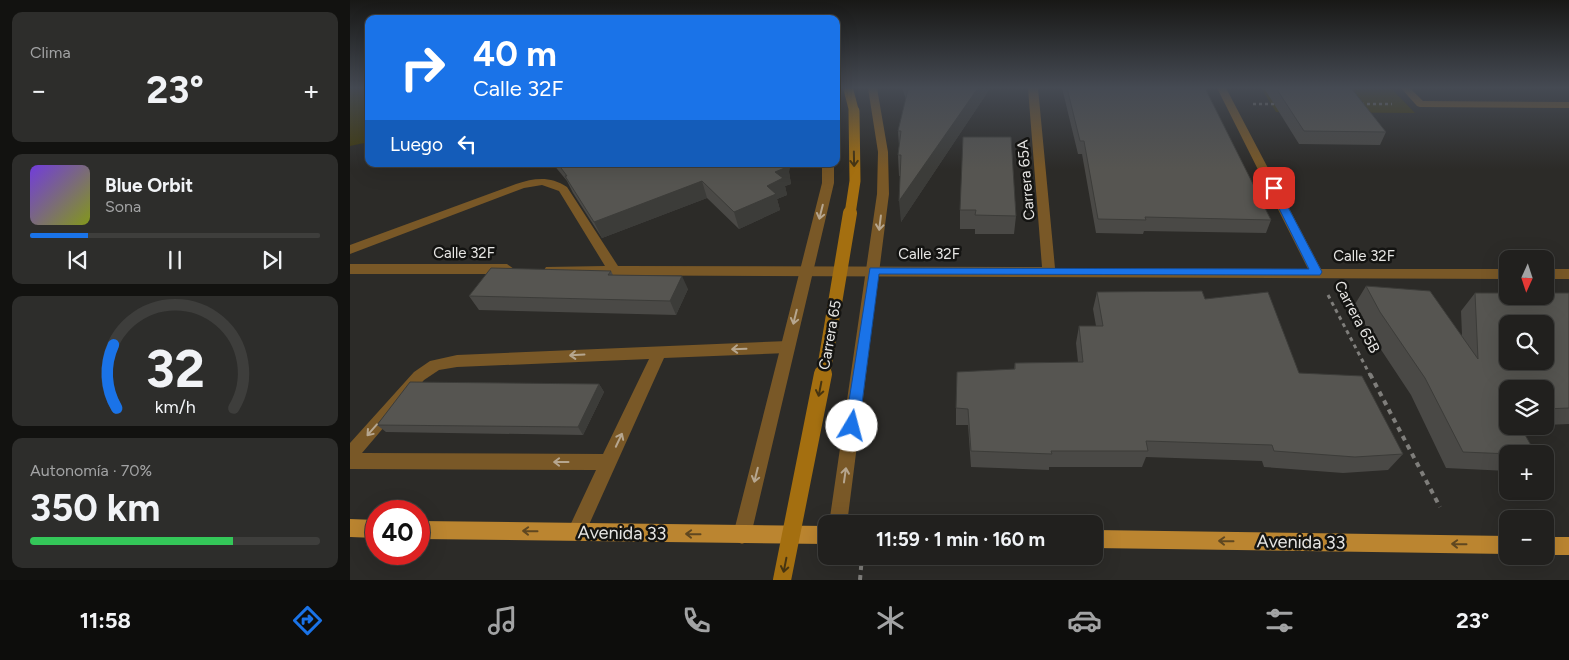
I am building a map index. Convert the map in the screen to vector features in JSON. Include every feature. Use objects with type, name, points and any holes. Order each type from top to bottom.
[{"type":"main road","name":"Carrera 65","points":[[782,580],[831,335],[855,180],[854,115]]},
{"type":"main road","points":[[350,528],[365,529]]},
{"type":"main road","name":"Avenida 33","points":[[430,530],[818,535]]},
{"type":"main road","name":"Avenida 33","points":[[1103,539],[1499,545]]},
{"type":"main road","points":[[1554,546],[1569,546]]},
{"type":"street","points":[[839,515],[883,194],[884,152],[877,115]]},
{"type":"street","name":"Carrera 65A","points":[[1035,115],[1049,271]]},
{"type":"street","name":"Carrera 65B","points":[[1236,115],[1316,272]]},
{"type":"street","points":[[742,535],[828,183],[828,167]]},
{"type":"street","points":[[350,250],[520,186],[538,181],[552,182],[563,189],[614,270]]},
{"type":"street","name":"Calle 32F","points":[[350,268],[516,269]]},
{"type":"street","name":"Calle 32F","points":[[535,269],[1499,274]]},
{"type":"street","points":[[1554,274],[1569,274]]},
{"type":"street","points":[[350,455],[419,376],[435,365],[457,360],[788,347]]},
{"type":"street","points":[[576,532],[660,351]]},
{"type":"street","points":[[350,461],[610,462]]},
{"type":"path","name":"Carrera 65B","points":[[1316,272],[1440,506]]},
{"type":"path","points":[[860,580],[861,565]]},
{"type":"shaded area","points":[[350,115],[365,115],[365,143],[350,146]]},
{"type":"building","points":[[902,115],[959,115],[899,201],[901,155],[898,155],[901,131],[898,131]]},
{"type":"building","points":[[1074,115],[1219,115],[1271,220],[1145,217],[1146,220],[1098,219],[1084,141],[1080,141]]},
{"type":"building","points":[[1294,115],[1373,115],[1386,132],[1304,131]]},
{"type":"building","points":[[963,137],[1011,137],[1016,216],[975,215],[976,210],[960,210]]},
{"type":"building","points":[[560,167],[787,167],[775,172],[783,178],[767,186],[776,194],[734,212],[702,181],[594,222],[565,176],[567,176]]},
{"type":"building","points":[[491,268],[611,271],[608,275],[682,276],[670,301],[469,296]]},
{"type":"building","points":[[1366,286],[1430,291],[1478,359],[1475,293],[1499,293],[1499,305],[1554,305],[1554,293],[1569,293],[1569,408],[1554,409],[1554,380],[1499,380],[1499,435],[1525,435],[1531,445],[1499,445],[1499,454],[1463,452],[1425,378],[1380,312]]},
{"type":"building","points":[[1202,291],[1205,299],[1268,292],[1299,373],[1362,376],[1403,454],[1355,457],[1274,451],[1272,445],[1146,441],[1148,451],[1051,451],[1052,454],[971,451],[968,409],[956,408],[957,372],[1015,369],[1015,363],[1083,362],[1079,326],[1103,326],[1097,292]]},
{"type":"building","points":[[410,382],[599,384],[578,427],[377,425]]},
{"type":"route","points":[[852,426],[874,270],[1316,272],[1274,188]]}]
